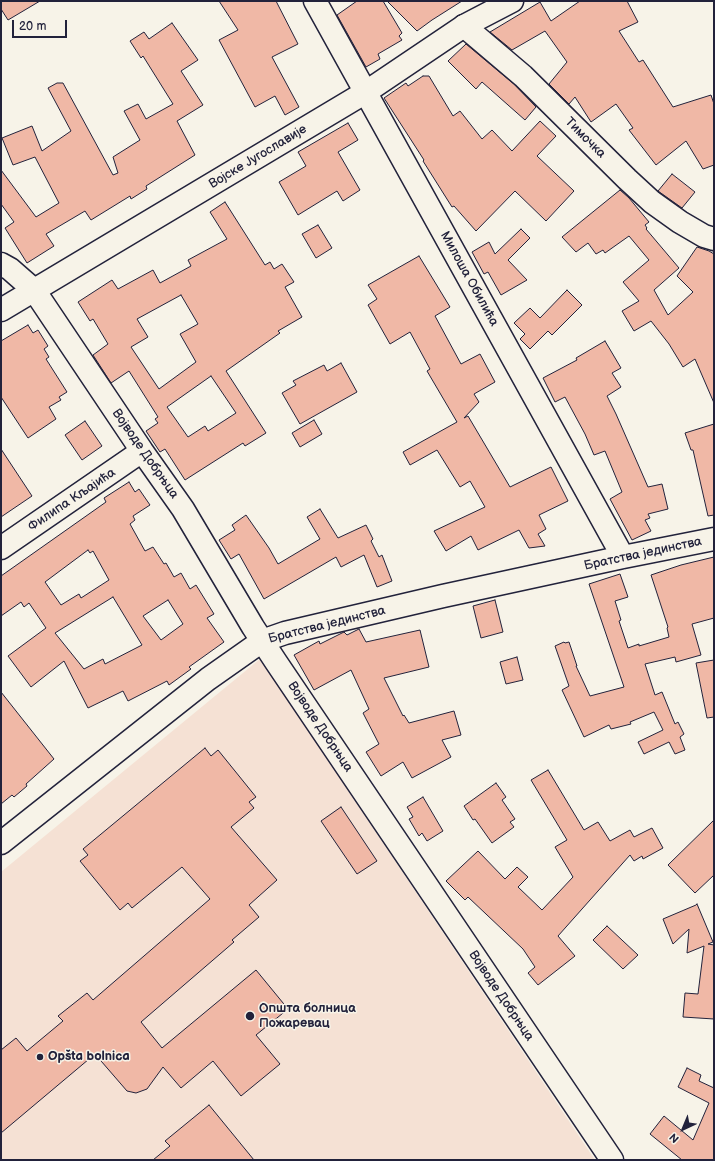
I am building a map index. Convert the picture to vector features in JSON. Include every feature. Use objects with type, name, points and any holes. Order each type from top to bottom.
[{"type":"street","name":"Милоша Обилића","points":[[315,1],[623,557]]},
{"type":"street","name":"Војске Југославије","points":[[1,310],[366,92],[464,26],[512,1]]},
{"type":"street","name":"Тимочка","points":[[464,26],[523,76],[652,202],[704,236],[714,239]]},
{"type":"street","name":"Војводе Добрњца","points":[[1,264],[34,290],[142,451],[183,509],[262,641],[612,1160]]},
{"type":"street","name":"Филипа Кљајића","points":[[1,548],[142,451]]},
{"type":"street","name":"Братства јединства","points":[[1,843],[208,679],[262,641],[285,633],[443,596],[714,539]]},
{"type":"shaded area","name":"Општа болница Пожаревац","points":[[260,659],[595,1160],[1,1160],[1,872]]},
{"type":"building","points":[[1,1],[40,1],[8,20],[1,9]]},
{"type":"building","points":[[219,1],[276,1],[298,44],[272,57],[299,107],[285,115],[275,96],[255,107],[219,40],[238,30]]},
{"type":"building","points":[[357,1],[383,1],[402,33],[399,36],[402,40],[378,54],[380,59],[366,67],[337,15]]},
{"type":"building","points":[[387,1],[462,1],[417,31]]},
{"type":"building","points":[[580,1],[627,1],[638,22],[619,31],[639,62],[643,60],[673,107],[711,95],[714,104],[714,165],[703,169],[686,141],[656,165],[629,130],[633,128],[616,104],[591,122],[575,97],[569,104],[549,84],[567,62],[545,31],[512,50],[490,32],[540,2],[551,21]]},
{"type":"building","points":[[172,23],[198,60],[181,71],[203,105],[177,121],[195,155],[146,186],[147,189],[131,199],[130,196],[91,220],[85,211],[46,234],[54,246],[27,263],[5,228],[14,222],[1,204],[1,170],[36,217],[59,203],[35,157],[13,165],[2,138],[32,126],[42,151],[71,131],[48,88],[57,83],[63,83],[113,175],[118,173],[113,157],[140,140],[124,111],[138,104],[146,119],[173,104],[143,56],[141,58],[130,41],[144,32],[149,39]]},
{"type":"building","points":[[466,44],[515,85],[536,107],[525,120],[482,82],[476,89],[448,61]]},
{"type":"building","points":[[423,76],[429,76],[453,116],[460,111],[482,139],[492,130],[512,151],[540,121],[556,136],[537,156],[574,191],[546,221],[515,191],[476,231],[454,206],[452,207],[384,98],[406,83],[408,86]]},
{"type":"building","points":[[348,123],[358,140],[338,152],[360,190],[343,201],[337,191],[298,215],[279,182],[306,166],[298,152]]},
{"type":"building","points":[[672,174],[695,192],[682,208],[658,191]]},
{"type":"building","points":[[620,190],[629,198],[649,222],[645,225],[647,228],[646,229],[679,268],[654,290],[668,315],[693,292],[677,276],[697,247],[714,254],[714,403],[695,359],[683,367],[669,344],[651,321],[634,331],[622,311],[639,301],[623,282],[649,260],[629,236],[605,253],[603,250],[596,254],[588,243],[576,252],[562,237]]},
{"type":"building","points":[[225,202],[265,265],[270,262],[274,269],[282,264],[294,282],[285,287],[302,317],[278,331],[280,333],[226,371],[266,433],[245,446],[243,443],[185,480],[165,449],[160,452],[146,431],[158,423],[155,419],[158,417],[129,371],[111,383],[93,355],[108,344],[93,319],[90,321],[78,302],[112,280],[118,289],[153,270],[160,283],[191,266],[188,260],[227,239],[210,212]],"holes":[[[181,295],[198,324],[180,334],[196,362],[159,389],[131,347],[148,337],[137,319]],[[211,376],[236,413],[208,431],[205,426],[188,437],[167,407]]]},
{"type":"building","points":[[318,225],[332,248],[316,258],[302,234]]},
{"type":"building","points":[[521,229],[530,238],[508,260],[527,280],[501,295],[488,272],[484,274],[472,252],[489,242],[495,254]]},
{"type":"building","points":[[419,256],[450,307],[435,316],[461,364],[480,354],[495,382],[474,394],[479,402],[464,418],[468,416],[510,487],[551,467],[568,501],[539,515],[546,529],[538,534],[545,546],[529,548],[519,530],[478,550],[471,536],[446,551],[434,531],[485,507],[470,481],[460,487],[437,450],[410,465],[403,452],[457,422],[427,371],[430,369],[410,332],[390,344],[368,305],[377,299],[368,285]]},
{"type":"building","points":[[567,290],[582,305],[552,335],[548,331],[530,349],[520,339],[525,334],[514,323],[530,308],[540,318]]},
{"type":"building","points":[[28,325],[33,333],[38,330],[48,346],[44,349],[49,357],[46,359],[67,392],[59,397],[61,400],[49,407],[56,419],[28,438],[1,397],[1,341]]},
{"type":"building","points":[[605,341],[621,368],[612,373],[621,387],[607,396],[648,487],[662,484],[668,509],[648,514],[650,518],[645,520],[651,531],[632,540],[610,499],[622,492],[605,451],[594,455],[585,434],[565,397],[555,402],[543,378],[577,360],[576,358]]},
{"type":"building","points":[[341,363],[357,392],[300,424],[282,393],[296,385],[293,381],[324,365],[327,371]]},
{"type":"building","points":[[314,420],[322,434],[300,447],[292,433]]},
{"type":"building","points":[[85,421],[102,446],[82,460],[65,435]]},
{"type":"building","points":[[714,424],[714,515],[708,516],[693,450],[691,450],[685,433]]},
{"type":"building","points":[[1,449],[32,496],[1,517]]},
{"type":"building","points":[[129,482],[135,492],[139,489],[150,505],[133,516],[135,520],[130,524],[145,551],[153,547],[164,564],[166,563],[174,577],[181,573],[190,589],[196,585],[214,614],[207,618],[224,642],[189,667],[191,669],[169,685],[167,681],[128,701],[123,691],[88,708],[64,661],[31,687],[8,656],[46,628],[29,603],[24,607],[21,602],[1,616],[1,576],[106,502],[104,498]],"holes":[[[88,550],[90,553],[93,551],[109,580],[81,598],[79,594],[61,605],[45,582]],[[113,597],[142,645],[105,664],[103,659],[84,669],[55,633]],[[168,600],[183,624],[161,640],[143,616]]]},
{"type":"building","points":[[320,509],[338,538],[366,525],[373,539],[371,541],[379,557],[382,555],[392,581],[377,587],[364,555],[341,567],[336,557],[264,599],[239,554],[231,559],[219,540],[235,530],[232,525],[246,515],[269,548],[278,564],[320,539],[307,517]]},
{"type":"building","points":[[714,557],[714,618],[692,624],[701,655],[676,662],[675,657],[645,664],[655,695],[662,692],[675,724],[678,722],[684,734],[680,737],[685,750],[675,754],[669,742],[644,754],[638,742],[663,730],[654,712],[630,722],[631,724],[611,729],[609,725],[584,737],[562,690],[569,686],[555,646],[564,642],[569,642],[576,666],[590,696],[624,687],[589,584],[620,574],[628,597],[615,601],[621,620],[619,621],[628,648],[639,644],[639,646],[669,637],[668,627],[651,575],[681,565]]},
{"type":"building","points":[[495,600],[503,632],[481,638],[473,606]]},
{"type":"building","points":[[359,629],[366,642],[420,630],[429,667],[384,678],[403,716],[404,715],[409,723],[454,711],[461,735],[442,740],[451,757],[412,778],[403,762],[381,776],[366,752],[379,744],[363,713],[369,709],[351,670],[314,690],[294,655],[319,641],[320,644],[344,632],[347,635]]},
{"type":"building","points":[[517,657],[523,680],[506,684],[500,662]]},
{"type":"building","points":[[714,660],[714,717],[707,718],[696,663]]},
{"type":"building","points":[[1,692],[54,759],[26,784],[27,786],[14,797],[12,795],[1,804]]},
{"type":"building","points":[[205,748],[211,756],[218,750],[256,797],[249,802],[254,808],[231,827],[277,880],[249,905],[259,917],[232,940],[234,942],[141,1022],[162,1048],[256,970],[288,1009],[256,1035],[280,1064],[241,1096],[213,1061],[181,1088],[163,1067],[147,1089],[136,1093],[127,1091],[95,1054],[1,1133],[1,1050],[16,1038],[27,1051],[63,1021],[58,1016],[87,993],[93,1000],[210,899],[182,867],[132,908],[128,903],[120,910],[80,861],[88,855],[83,849]]},
{"type":"building","points":[[548,770],[584,830],[598,822],[610,841],[630,830],[634,837],[652,828],[663,848],[643,859],[642,856],[634,861],[630,855],[558,936],[575,956],[538,985],[528,973],[535,967],[523,949],[468,897],[465,900],[446,881],[478,851],[505,879],[517,867],[528,877],[518,887],[542,910],[573,877],[555,847],[567,840],[531,780]]},
{"type":"building","points":[[496,783],[506,797],[502,800],[515,819],[510,822],[514,827],[492,843],[475,819],[473,820],[464,806]]},
{"type":"building","points":[[423,797],[443,831],[427,841],[422,833],[419,836],[409,819],[413,817],[407,807]]},
{"type":"building","points":[[341,807],[377,861],[357,874],[321,821]]},
{"type":"building","points":[[714,820],[714,875],[695,893],[668,865]]},
{"type":"building","points":[[697,904],[713,942],[708,944],[714,945],[714,1019],[683,1017],[685,993],[698,994],[704,946],[687,953],[689,929],[673,944],[663,919]]},
{"type":"building","points":[[607,926],[638,955],[623,969],[593,940]]},
{"type":"building","points":[[687,1068],[701,1075],[699,1081],[714,1088],[714,1160],[682,1160],[650,1134],[664,1116],[693,1140],[709,1103],[678,1087]]},
{"type":"building","points":[[209,1105],[254,1160],[153,1160],[170,1146],[165,1141]]},
{"type":"place","name":"Општа болница Пожаревац","points":[[250,1016]]},
{"type":"place","name":"Opšta bolnica","points":[[40,1057]]}]
